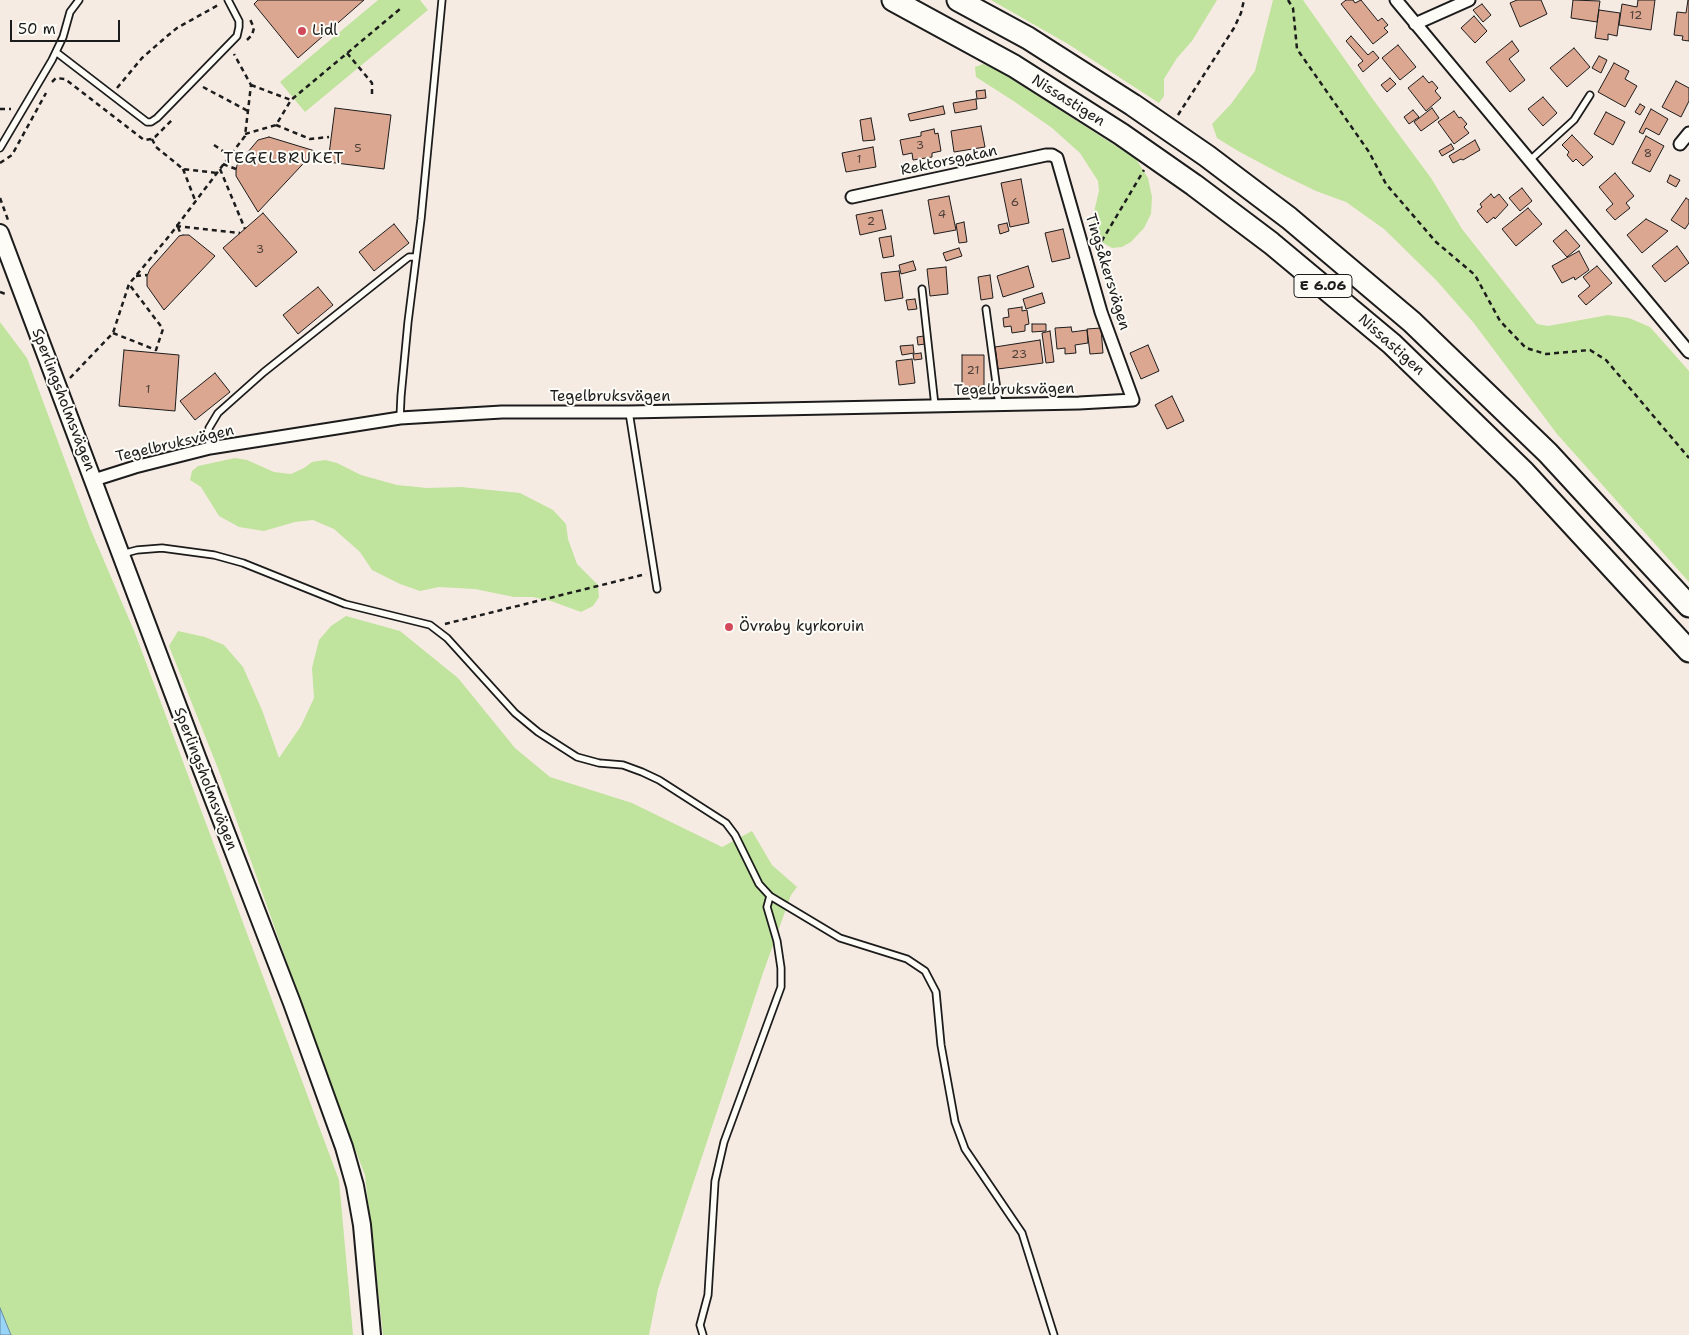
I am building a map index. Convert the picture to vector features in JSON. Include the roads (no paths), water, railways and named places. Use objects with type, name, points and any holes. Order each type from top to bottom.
[{"type":"highway","name":"Nissastigen","points":[[893,0],[1014,66],[1121,134],[1272,242],[1392,344],[1524,472],[1689,651]]},
{"type":"highway","name":"Nissastigen","points":[[958,0],[1028,38],[1133,105],[1207,156],[1289,218],[1412,322],[1541,446],[1689,606]]},
{"type":"street","points":[[1396,0],[1689,352]]},
{"type":"street","points":[[1415,24],[1469,0]]},
{"type":"street","points":[[1680,144],[1689,133]]},
{"type":"street","name":"Rektorsgatan","points":[[852,197],[1052,155]]},
{"type":"street","name":"Tingsåkersvägen","points":[[1052,155],[1057,158],[1101,312],[1133,400]]},
{"type":"street","name":"Sperlingsholmsvägen","points":[[0,233],[94,480],[196,757],[292,1003],[344,1147],[355,1186],[362,1224],[372,1335]]},
{"type":"street","name":"Tegelbruksvägen","points":[[94,480],[210,448],[400,418],[502,412],[629,412],[1079,404],[1133,400]]},
{"type":"lane","points":[[0,148],[56,52],[63,37],[70,12],[79,0]]},
{"type":"lane","points":[[56,52],[147,122],[151,122],[237,36],[239,21],[228,0]]},
{"type":"lane","points":[[400,418],[400,396],[435,84],[442,0]]},
{"type":"lane","points":[[1529,161],[1574,120],[1590,95]]},
{"type":"lane","points":[[210,448],[209,428],[218,413],[264,372],[405,260],[409,257],[416,258]]},
{"type":"lane","points":[[922,289],[936,406]]},
{"type":"lane","points":[[986,309],[999,405]]},
{"type":"lane","points":[[629,412],[657,589]]},
{"type":"lane","points":[[120,554],[137,550],[162,548],[214,555],[243,563],[344,604],[432,627],[447,638],[515,713],[538,732],[577,757],[599,763],[624,765],[659,780],[726,823],[735,835],[759,884],[770,896],[840,938],[907,959],[925,971],[936,992],[941,1046],[955,1122],[965,1149],[1022,1233],[1054,1335]]},
{"type":"lane","points":[[703,1335],[700,1325],[708,1295],[714,1222],[715,1181],[724,1142],[781,987],[781,968],[778,950],[767,907],[770,896]]},
{"type":"water","points":[[0,1308],[11,1335],[0,1335]]},
{"type":"place","name":"Lidl","points":[[302,31]]},
{"type":"place","name":"Övraby kyrkoruin","points":[[729,627]]},
{"type":"district","name":"TEGELBRUKET","points":[[284,159]]}]
